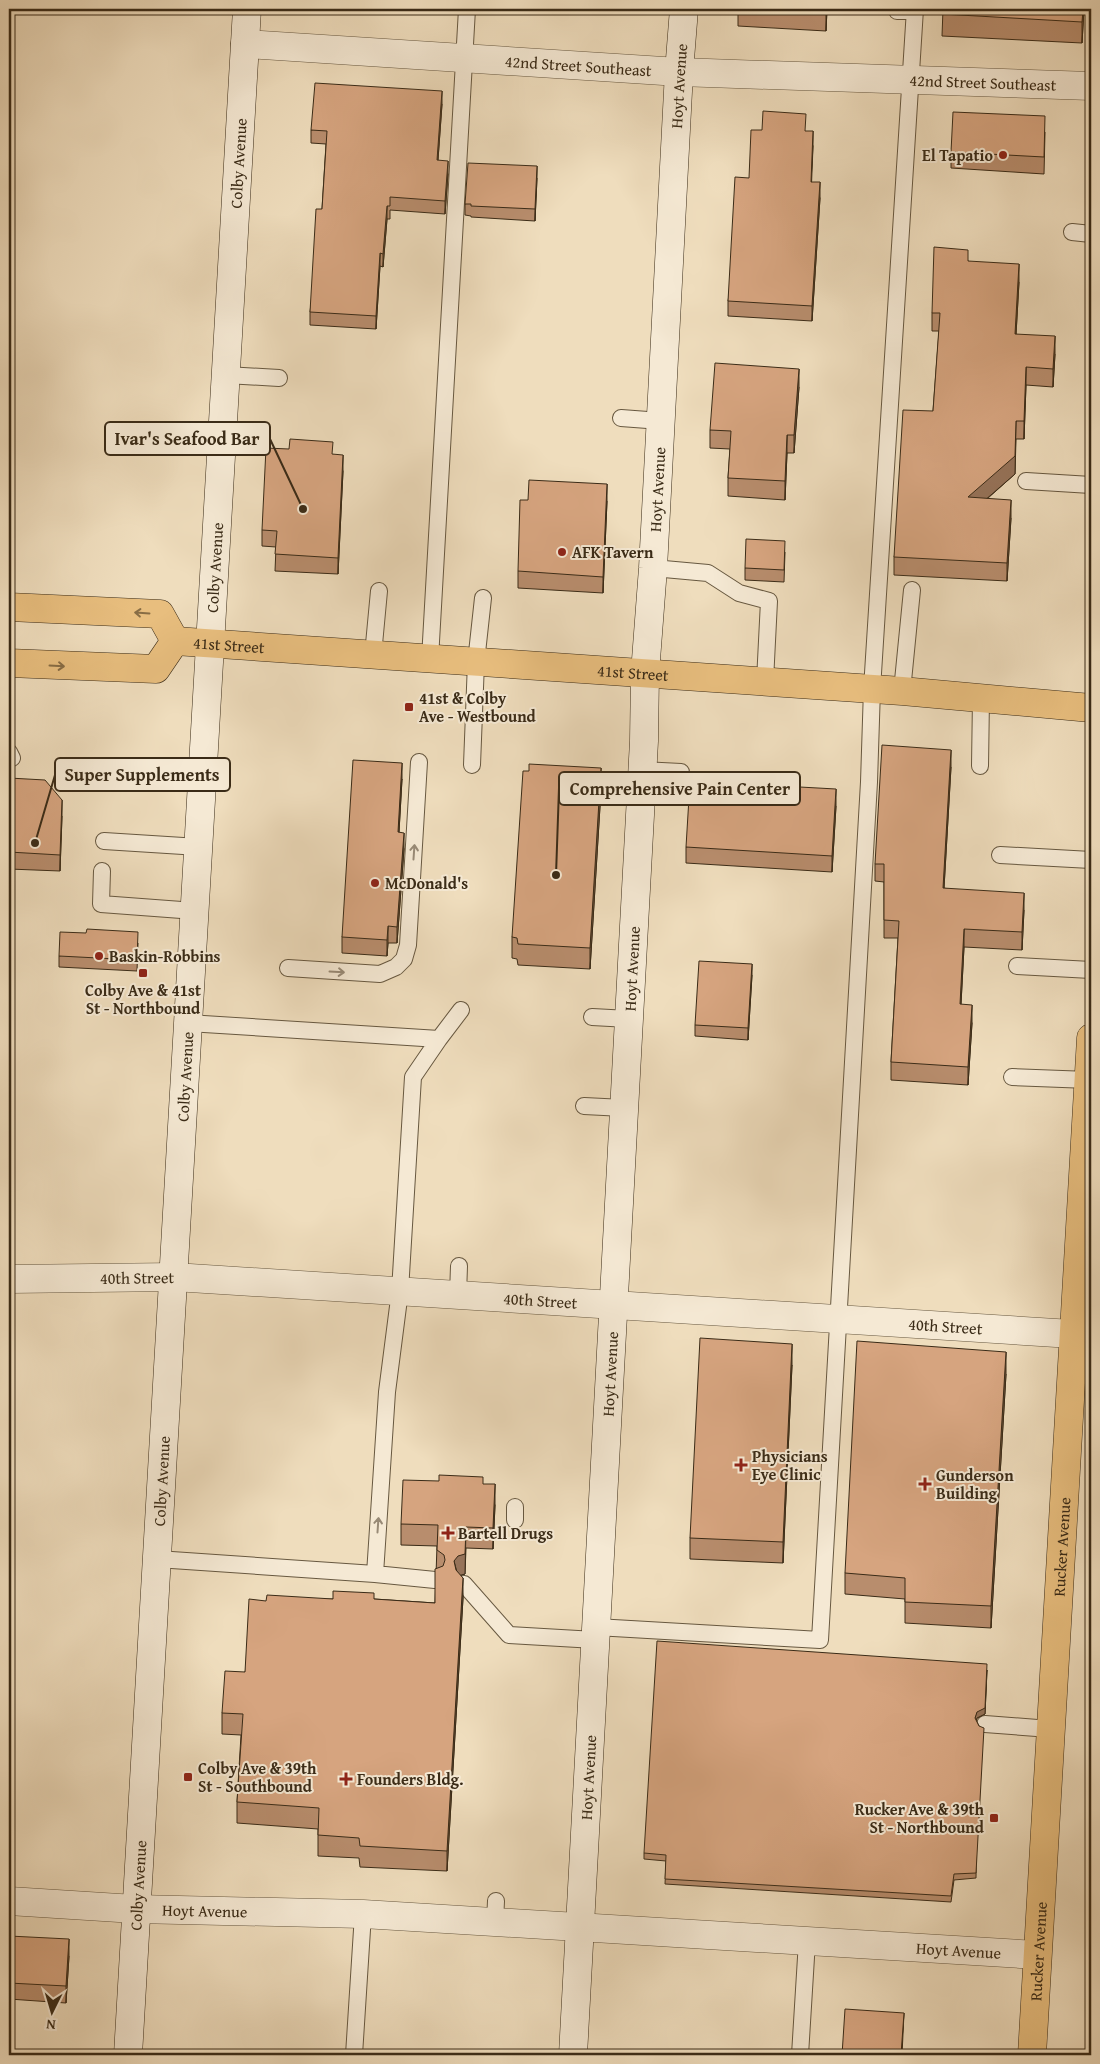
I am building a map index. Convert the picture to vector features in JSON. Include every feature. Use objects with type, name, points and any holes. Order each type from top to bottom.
[{"type":"main road","name":"41st Street","points":[[9,607],[160,614],[175,641]]},
{"type":"main road","name":"41st Street","points":[[175,641],[872,688],[1091,708]]},
{"type":"main road","name":"41st Street","points":[[9,664],[156,669],[175,641]]},
{"type":"main road","name":"Rucker Avenue","points":[[1032,2055],[1072,1334],[1091,1038]]},
{"type":"street","name":"Colby Avenue","points":[[128,2055],[248,9]]},
{"type":"street","name":"Hoyt Avenue","points":[[573,2055],[642,770],[645,673],[653,568],[679,72],[684,9]]},
{"type":"street","name":"42nd Street Southeast","points":[[245,44],[679,72],[1091,86]]},
{"type":"street","name":"40th Street","points":[[9,1279],[174,1277],[1072,1334]]},
{"type":"street","name":"Hoyt Avenue","points":[[9,1902],[136,1909],[363,1914],[496,1912],[581,1928],[1037,1955]]},
{"type":"lane","points":[[430,659],[467,9]]},
{"type":"lane","points":[[464,1584],[509,1635],[596,1634],[820,1640],[837,1319],[869,791],[872,688],[914,10],[897,11]]},
{"type":"lane","points":[[1072,232],[1091,234]]},
{"type":"lane","points":[[226,375],[279,378]]},
{"type":"lane","points":[[621,418],[661,421]]},
{"type":"lane","points":[[1026,481],[1091,485]]},
{"type":"lane","points":[[653,568],[708,573],[739,593],[769,601],[765,682]]},
{"type":"lane","points":[[902,691],[912,590]]},
{"type":"lane","points":[[373,655],[379,591]]},
{"type":"lane","points":[[472,765],[476,662],[483,598]]},
{"type":"lane","points":[[980,698],[980,766]]},
{"type":"lane","points":[[288,968],[380,974],[396,967],[404,959],[408,945],[419,762]]},
{"type":"lane","points":[[642,770],[681,772]]},
{"type":"lane","points":[[104,842],[199,847]]},
{"type":"lane","points":[[1000,855],[1091,860]]},
{"type":"lane","points":[[102,871],[101,904],[195,911]]},
{"type":"lane","points":[[1017,966],[1091,970]]},
{"type":"lane","points":[[374,1574],[387,1392],[400,1291],[413,1077],[461,1010]]},
{"type":"lane","points":[[592,1017],[629,1019]]},
{"type":"lane","points":[[188,1024],[439,1039]]},
{"type":"lane","points":[[1012,1076],[1088,1080]]},
{"type":"lane","points":[[584,1106],[624,1108]]},
{"type":"lane","points":[[458,1295],[459,1266]]},
{"type":"lane","points":[[157,1559],[434,1580]]},
{"type":"lane","points":[[985,1724],[1050,1730]]},
{"type":"lane","points":[[354,2055],[363,1914]]},
{"type":"lane","points":[[800,2055],[807,1941]]},
{"type":"building","points":[[738,9],[827,9],[826,14]]},
{"type":"building","points":[[943,9],[1083,9],[1082,22],[942,14]]},
{"type":"building","points":[[315,83],[442,91],[437,160],[448,161],[445,201],[390,197],[390,206],[387,206],[383,254],[380,253],[376,316],[310,312],[316,209],[322,209],[327,131],[311,130]]},
{"type":"building","points":[[763,111],[806,114],[805,131],[813,131],[811,182],[820,182],[812,306],[728,301],[735,177],[749,178],[751,130],[762,130]]},
{"type":"building","points":[[953,112],[1045,116],[1044,157],[951,152]]},
{"type":"building","points":[[468,163],[537,166],[535,209],[471,206],[471,204],[465,204]]},
{"type":"building","points":[[934,247],[968,250],[968,261],[1019,264],[1015,334],[1055,336],[1053,369],[1026,367],[1024,421],[1016,421],[1015,456],[968,497],[1011,500],[1007,563],[894,557],[903,410],[933,411],[940,313],[932,313]]},
{"type":"building","points":[[715,363],[799,369],[794,435],[787,435],[785,481],[728,478],[731,431],[710,430]]},
{"type":"building","points":[[290,439],[333,442],[332,454],[343,455],[338,558],[275,554],[277,531],[262,530],[266,448],[289,449]]},
{"type":"building","name":"AFK Tavern","points":[[529,480],[607,484],[603,577],[518,571],[520,500],[528,500]]},
{"type":"building","points":[[746,539],[785,541],[784,570],[745,568]]},
{"type":"building","points":[[882,745],[951,750],[943,888],[1024,893],[1022,932],[964,929],[960,1004],[972,1005],[968,1067],[891,1062],[899,921],[884,920],[884,864],[875,864]]},
{"type":"building","name":"McDonald's","points":[[353,760],[402,763],[398,832],[404,833],[397,927],[388,926],[387,940],[342,937]]},
{"type":"building","points":[[529,764],[601,768],[590,948],[518,944],[517,938],[512,937],[523,771],[529,771]]},
{"type":"building","points":[[9,778],[45,780],[62,800],[60,855],[9,852]]},
{"type":"building","points":[[690,781],[836,789],[832,856],[686,847]]},
{"type":"building","points":[[87,929],[138,932],[137,960],[59,956],[60,932],[86,933]]},
{"type":"building","points":[[699,961],[752,964],[748,1028],[695,1025]]},
{"type":"building","name":"Physicians Eye Clinic","points":[[700,1338],[792,1344],[783,1542],[690,1538]]},
{"type":"building","name":"Gunderson Building","points":[[857,1341],[1006,1352],[991,1606],[905,1602],[905,1578],[845,1573]]},
{"type":"building","name":"Founders Bldg.","points":[[439,1475],[483,1477],[483,1484],[495,1484],[493,1528],[466,1527],[465,1554],[458,1556],[454,1561],[456,1570],[463,1578],[447,1851],[360,1846],[359,1838],[318,1835],[319,1808],[237,1802],[243,1714],[222,1713],[225,1671],[245,1672],[249,1599],[266,1601],[267,1595],[333,1599],[333,1591],[374,1593],[374,1599],[435,1603],[435,1569],[443,1566],[445,1560],[444,1555],[437,1550],[438,1525],[401,1524],[403,1480],[439,1481]]},
{"type":"building","points":[[657,1641],[987,1664],[985,1708],[977,1712],[975,1718],[979,1726],[984,1728],[976,1873],[954,1874],[951,1896],[665,1879],[666,1855],[644,1853]]},
{"type":"building","points":[[9,1936],[69,1939],[66,1986],[9,1983]]},
{"type":"building","points":[[845,2009],[904,2013],[901,2055],[842,2055]]},
{"type":"place","name":"El Tapatio","points":[[1003,155]]},
{"type":"place","name":"Ivar's Seafood Bar","points":[[303,509]]},
{"type":"place","name":"AFK Tavern","points":[[562,552]]},
{"type":"place","name":"41st & Colby Ave - Westbound","points":[[409,707]]},
{"type":"place","name":"Super Supplements","points":[[35,843]]},
{"type":"place","name":"Comprehensive Pain Center","points":[[556,875]]},
{"type":"place","name":"McDonald's","points":[[375,883]]},
{"type":"place","name":"Baskin-Robbins","points":[[99,956]]},
{"type":"place","name":"Colby Ave & 41st St - Northbound","points":[[143,973]]},
{"type":"place","name":"Physicians Eye Clinic","points":[[741,1465]]},
{"type":"place","name":"Gunderson Building","points":[[925,1484]]},
{"type":"place","name":"Bartell Drugs","points":[[448,1533]]},
{"type":"place","name":"Colby Ave & 39th St - Southbound","points":[[188,1777]]},
{"type":"place","name":"Founders Bldg.","points":[[346,1779]]},
{"type":"place","name":"Rucker Ave & 39th St - Northbound","points":[[994,1818]]}]
